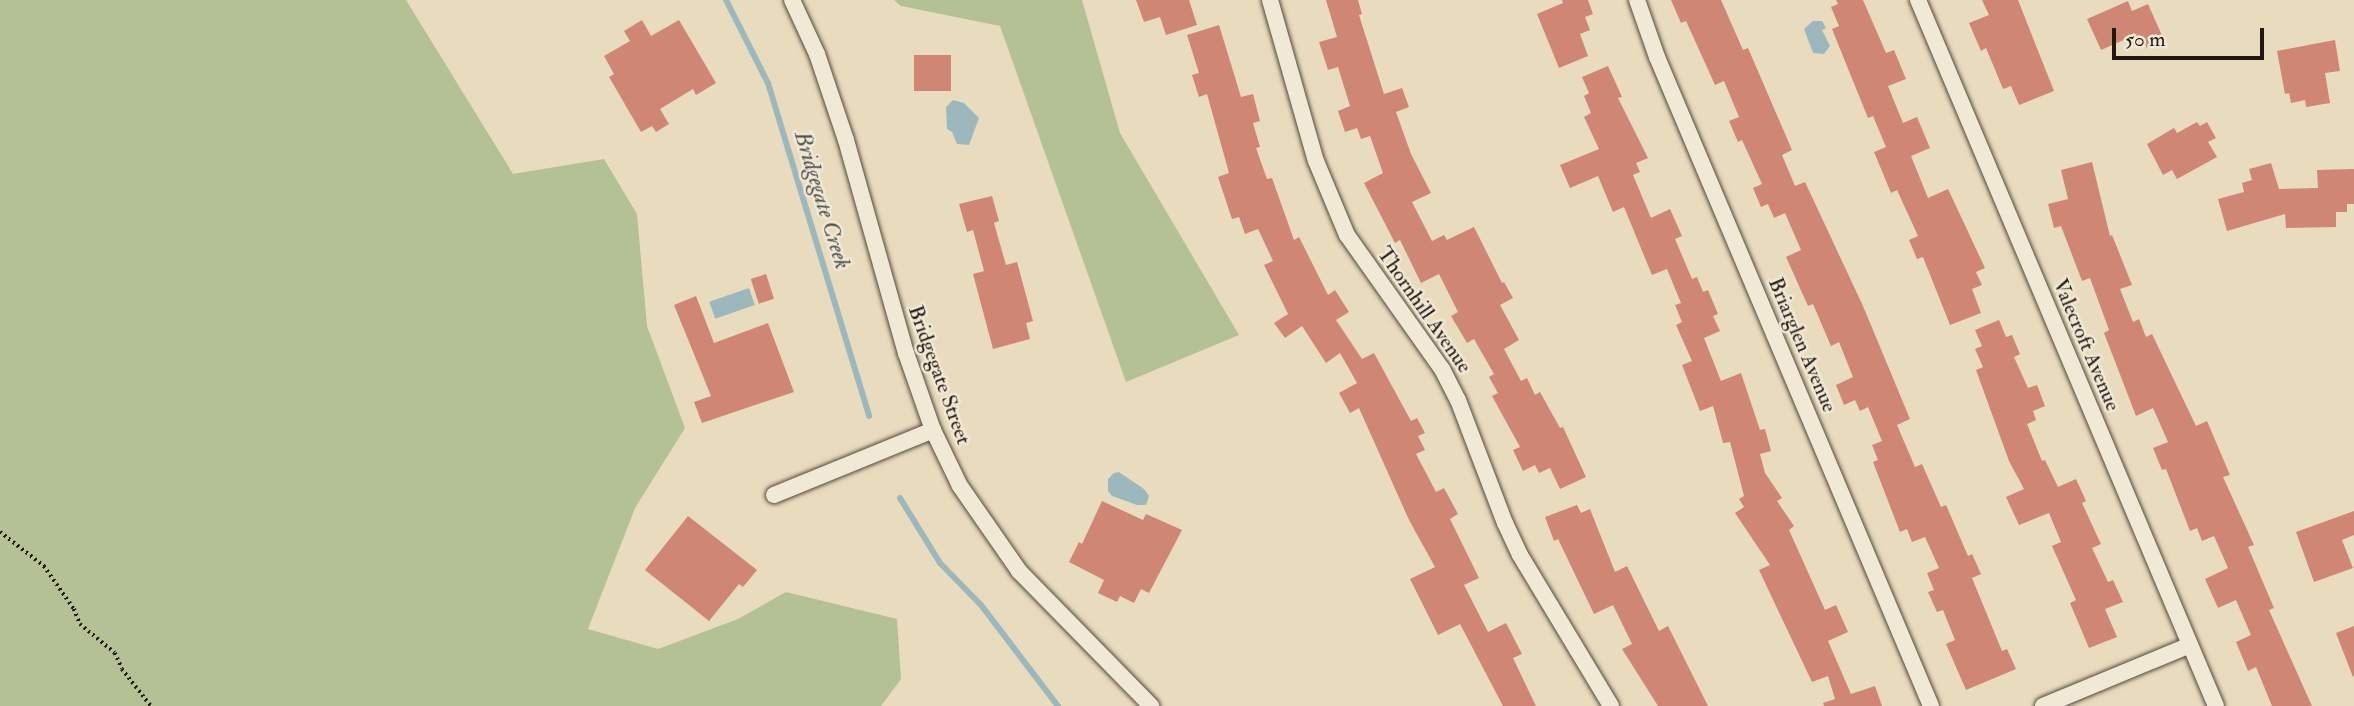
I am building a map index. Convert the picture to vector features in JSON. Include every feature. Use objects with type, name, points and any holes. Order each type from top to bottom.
[{"type":"street","name":"Bridgegate Street","points":[[792,0],[817,54],[846,140],[905,353],[933,430],[960,486],[1019,571],[1151,706]]},
{"type":"street","name":"Thornhill Avenue","points":[[1269,0],[1316,161],[1347,235],[1442,369],[1471,429],[1505,523],[1520,555],[1611,706]]},
{"type":"street","name":"Briarglen Avenue","points":[[1637,0],[1657,57],[1931,706]]},
{"type":"street","name":"Valecroft Avenue","points":[[1918,0],[2216,706]]},
{"type":"street","points":[[774,495],[933,430]]},
{"type":"street","points":[[2043,706],[2190,645]]},
{"type":"path","points":[[0,532],[44,566],[74,609],[80,624],[115,653],[122,669],[151,706]]},
{"type":"green space","points":[[0,0],[406,0],[513,174],[604,159],[637,214],[647,326],[685,428],[635,508],[588,629],[658,649],[738,619],[786,592],[897,619],[901,679],[881,706],[0,706]]},
{"type":"green space","points":[[894,0],[1082,0],[1120,133],[1239,335],[1126,382],[1000,26],[901,6]]},
{"type":"water","points":[[1813,21],[1822,21],[1826,28],[1822,30],[1830,46],[1824,54],[1813,53],[1804,29]]},
{"type":"water","points":[[953,100],[964,103],[979,118],[969,145],[957,144],[952,132],[947,129],[946,107]]},
{"type":"water","points":[[749,288],[755,305],[715,319],[709,302]]},
{"type":"water","points":[[1119,472],[1144,489],[1149,496],[1146,505],[1137,505],[1112,496],[1108,491],[1108,479]]},
{"type":"building","points":[[1136,0],[1189,0],[1197,25],[1166,35],[1160,17],[1144,22]]},
{"type":"building","points":[[1326,0],[1358,0],[1362,14],[1359,15],[1384,94],[1402,88],[1409,107],[1396,112],[1411,154],[1431,193],[1412,202],[1432,241],[1444,235],[1447,240],[1474,227],[1502,283],[1504,282],[1513,298],[1500,305],[1519,340],[1504,349],[1521,381],[1527,378],[1535,395],[1540,392],[1560,428],[1563,427],[1586,477],[1560,489],[1550,468],[1539,473],[1535,465],[1523,471],[1513,450],[1520,447],[1492,396],[1498,393],[1489,377],[1494,374],[1474,339],[1467,343],[1451,316],[1458,312],[1439,274],[1421,283],[1400,240],[1395,243],[1364,183],[1383,173],[1370,136],[1361,139],[1357,128],[1345,132],[1338,111],[1350,106],[1338,67],[1328,70],[1319,42],[1337,37]]},
{"type":"building","points":[[1562,0],[1588,0],[1593,14],[1585,17],[1590,30],[1580,34],[1588,56],[1559,68],[1537,14],[1563,3]]},
{"type":"building","points":[[1671,0],[1721,0],[1743,50],[1748,48],[1792,150],[1782,155],[1795,186],[1805,182],[1863,306],[1910,419],[1897,425],[1915,467],[1922,464],[1941,507],[1946,505],[1968,556],[1972,554],[1981,574],[1972,578],[2002,651],[2007,649],[2016,669],[1966,690],[1946,644],[1955,640],[1943,610],[1937,612],[1928,592],[1934,590],[1927,573],[1939,568],[1925,537],[1912,542],[1907,529],[1900,532],[1873,462],[1878,460],[1872,445],[1882,441],[1868,407],[1860,411],[1855,400],[1844,405],[1836,385],[1853,377],[1839,342],[1831,346],[1813,304],[1808,306],[1786,257],[1801,250],[1785,213],[1774,218],[1768,204],[1761,207],[1753,188],[1762,184],[1742,140],[1738,142],[1729,121],[1739,117],[1724,81],[1715,85],[1686,21],[1681,23]]},
{"type":"building","points":[[1836,0],[1863,0],[1886,53],[1894,50],[1906,79],[1888,86],[1903,123],[1917,117],[1930,148],[1911,156],[1928,198],[1948,189],[1985,268],[1976,272],[1982,285],[1972,289],[1981,313],[1950,325],[1923,257],[1917,259],[1909,240],[1918,236],[1897,190],[1891,193],[1874,152],[1886,147],[1873,116],[1868,118],[1832,29],[1839,26],[1831,7],[1838,4]]},
{"type":"building","points":[[1982,0],[2018,0],[2054,91],[2019,105],[2011,86],[2003,89],[1986,48],[1981,51],[1969,23],[1989,15]]},
{"type":"building","points":[[2128,1],[2132,11],[2148,4],[2164,40],[2147,48],[2143,41],[2130,47],[2126,39],[2101,50],[2087,19]]},
{"type":"building","points":[[642,20],[651,36],[679,20],[716,83],[696,95],[693,89],[660,109],[669,124],[656,132],[652,126],[641,132],[609,77],[614,74],[604,56],[630,41],[624,31]]},
{"type":"building","points":[[1219,25],[1241,97],[1253,94],[1260,121],[1253,123],[1260,147],[1256,148],[1267,179],[1272,178],[1294,240],[1299,237],[1328,295],[1335,290],[1349,312],[1336,320],[1362,359],[1374,353],[1411,421],[1417,418],[1425,433],[1418,436],[1425,450],[1416,454],[1436,492],[1444,488],[1458,514],[1450,519],[1479,578],[1464,585],[1488,632],[1506,623],[1522,654],[1513,658],[1536,706],[1503,706],[1460,624],[1438,635],[1410,579],[1435,567],[1409,520],[1359,408],[1350,413],[1339,393],[1357,383],[1340,353],[1326,363],[1302,326],[1285,338],[1274,323],[1288,314],[1264,265],[1273,261],[1258,229],[1245,234],[1239,217],[1232,219],[1218,177],[1229,173],[1207,94],[1199,97],[1192,75],[1199,73],[1187,35]]},
{"type":"building","points":[[2335,40],[2340,71],[2325,73],[2330,103],[2306,107],[2305,100],[2291,103],[2289,93],[2285,94],[2277,51]]},
{"type":"building","points":[[914,55],[951,55],[951,91],[914,91]]},
{"type":"building","points":[[1608,66],[1622,97],[1618,98],[1648,158],[1636,163],[1640,172],[1633,175],[1651,218],[1670,209],[1682,236],[1675,239],[1692,279],[1697,277],[1703,292],[1708,290],[1718,314],[1713,316],[1720,331],[1704,338],[1721,381],[1741,373],[1760,430],[1765,429],[1771,451],[1760,454],[1765,473],[1782,498],[1777,501],[1794,526],[1789,530],[1825,610],[1836,605],[1848,632],[1828,641],[1851,694],[1875,686],[1882,706],[1824,706],[1823,703],[1835,699],[1828,676],[1812,682],[1759,570],[1770,565],[1735,513],[1744,507],[1739,499],[1744,496],[1730,442],[1723,443],[1713,406],[1700,411],[1682,365],[1692,361],[1676,325],[1682,322],[1675,305],[1681,303],[1667,269],[1652,275],[1624,207],[1613,212],[1598,176],[1570,188],[1560,165],[1599,149],[1584,117],[1591,113],[1584,96],[1589,93],[1582,77]]},
{"type":"building","points":[[2197,122],[2200,126],[2207,122],[2216,138],[2208,142],[2217,157],[2177,179],[2172,170],[2163,175],[2147,144],[2174,128],[2177,133]]},
{"type":"building","points":[[2092,162],[2110,236],[2112,235],[2132,285],[2120,289],[2133,322],[2139,319],[2146,337],[2152,334],[2196,426],[2207,421],[2230,475],[2223,477],[2254,545],[2248,547],[2274,608],[2269,610],[2312,706],[2272,706],[2256,667],[2248,671],[2236,642],[2251,635],[2236,600],[2218,608],[2205,579],[2228,568],[2214,536],[2202,541],[2197,528],[2190,531],[2166,469],[2162,470],[2153,448],[2168,442],[2153,408],[2136,416],[2104,333],[2109,330],[2090,278],[2082,281],[2061,226],[2054,228],[2048,204],[2068,199],[2061,170]]},
{"type":"building","points":[[2271,163],[2279,189],[2318,188],[2317,170],[2354,169],[2354,204],[2347,204],[2347,212],[2336,212],[2336,227],[2286,228],[2285,214],[2227,231],[2218,199],[2244,192],[2242,183],[2252,180],[2249,169]]},
{"type":"building","points":[[992,196],[999,221],[994,223],[1006,265],[1017,262],[1033,321],[1026,323],[1030,339],[993,349],[973,274],[984,271],[973,230],[967,232],[959,204]]},
{"type":"building","points":[[766,274],[774,299],[759,304],[751,279]]},
{"type":"building","points":[[696,296],[714,343],[768,323],[794,392],[702,423],[694,402],[711,396],[674,305]]},
{"type":"building","points":[[1999,320],[2006,337],[2012,335],[2020,354],[2014,357],[2028,388],[2037,385],[2045,406],[2033,411],[2036,420],[2027,424],[2042,461],[2045,460],[2058,487],[2076,479],[2086,501],[2082,503],[2101,544],[2092,548],[2108,582],[2113,580],[2123,602],[2105,609],[2117,637],[2089,648],[2070,603],[2076,600],[2052,546],[2061,542],[2049,513],[2019,525],[2006,497],[2024,489],[2009,461],[1976,370],[1983,367],[1975,349],[1982,346],[1975,330]]},
{"type":"building","points":[[1102,501],[1143,520],[1146,514],[1182,530],[1149,593],[1141,589],[1134,603],[1120,596],[1117,602],[1098,593],[1104,580],[1069,562],[1079,542],[1082,544]]},
{"type":"building","points":[[1577,505],[1581,513],[1590,509],[1615,572],[1627,566],[1659,631],[1668,626],[1708,706],[1658,706],[1622,649],[1632,644],[1613,605],[1594,614],[1558,539],[1554,541],[1545,517]]},
{"type":"building","points":[[2354,511],[2354,535],[2342,540],[2353,568],[2314,582],[2296,532]]},
{"type":"building","points":[[688,516],[757,570],[743,587],[739,584],[709,621],[645,570]]},
{"type":"building","points":[[2354,626],[2354,676],[2353,677],[2336,633]]},
{"type":"waterway","name":"Bridgegate Creek","points":[[726,0],[768,83],[869,416]]},
{"type":"waterway","name":"Bridgegate Creek","points":[[900,498],[940,563],[981,605],[1058,706]]}]
